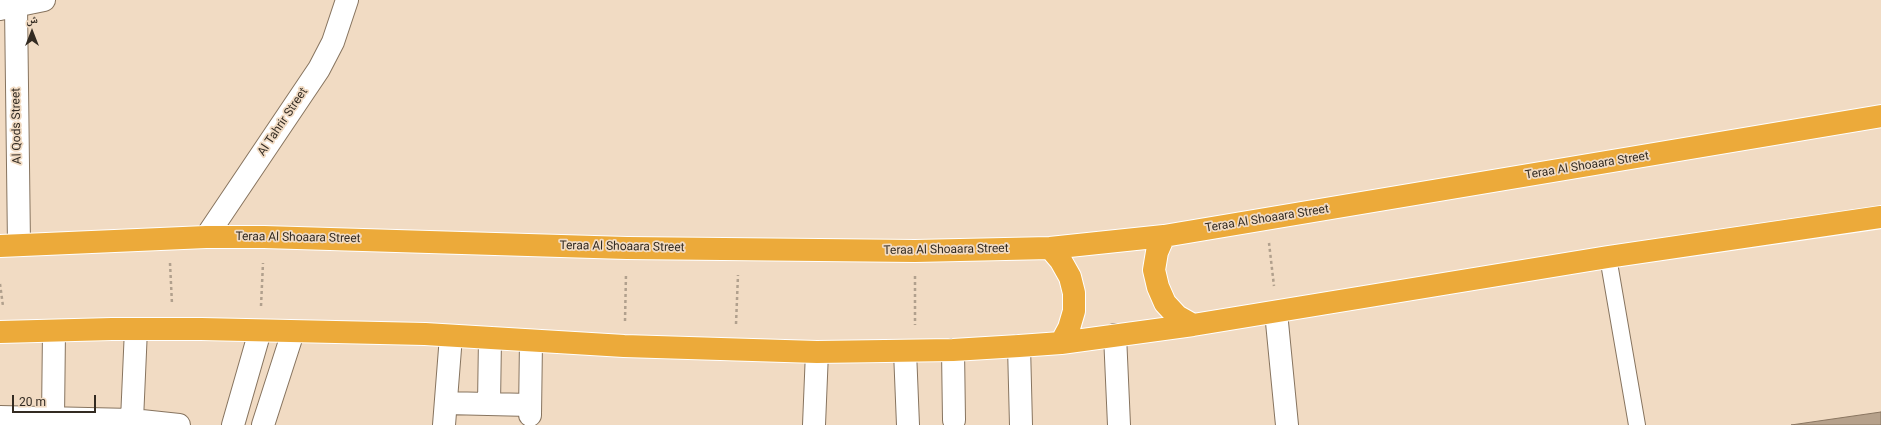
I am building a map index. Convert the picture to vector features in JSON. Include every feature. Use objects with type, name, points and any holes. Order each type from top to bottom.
[{"type":"highway","name":"Teraa Al Shoaara Street","points":[[9,245],[206,236],[264,236],[627,248],[914,251],[1050,248],[1164,236],[1881,116]]},
{"type":"highway","points":[[0,332],[136,329],[260,330],[451,336],[624,346],[817,352],[953,350],[1020,346],[1061,343],[1193,325],[1608,256],[1881,217]]},
{"type":"highway","points":[[1164,236],[1157,252],[1154,270],[1158,287],[1165,303],[1177,316],[1193,325]]},
{"type":"highway","points":[[1050,248],[1061,261],[1070,277],[1074,293],[1074,311],[1069,328],[1061,343]]},
{"type":"street","name":"Al Tahrir Street","points":[[206,236],[319,69],[333,42],[347,0]]},
{"type":"street","name":"Al Qods Street","points":[[9,245],[26,3]]},
{"type":"street","points":[[1276,312],[1287,425]]},
{"type":"street","points":[[132,420],[136,329]]},
{"type":"street","points":[[39,420],[54,330]]},
{"type":"street","points":[[233,425],[260,330]]},
{"type":"street","points":[[263,425],[293,332]]},
{"type":"street","points":[[1115,335],[1120,425]]},
{"type":"street","points":[[444,425],[451,336]]},
{"type":"street","points":[[490,338],[490,404]]},
{"type":"street","points":[[446,403],[490,404],[530,410],[531,341]]},
{"type":"street","points":[[1020,346],[1021,425]]},
{"type":"street","points":[[908,425],[910,350]]},
{"type":"street","points":[[953,350],[954,420]]},
{"type":"street","points":[[814,425],[817,352]]},
{"type":"street","points":[[0,417],[95,422],[132,420],[179,425]]},
{"type":"lane","points":[[1608,256],[1637,425]]},
{"type":"path","points":[[1267,219],[1276,312]]},
{"type":"path","points":[[260,330],[264,236]]},
{"type":"path","points":[[168,238],[174,329]]},
{"type":"path","points":[[624,346],[627,248]]},
{"type":"path","points":[[735,350],[738,249]]},
{"type":"path","points":[[910,350],[914,251]]},
{"type":"building","points":[[1881,412],[1881,425],[1791,425]]}]
